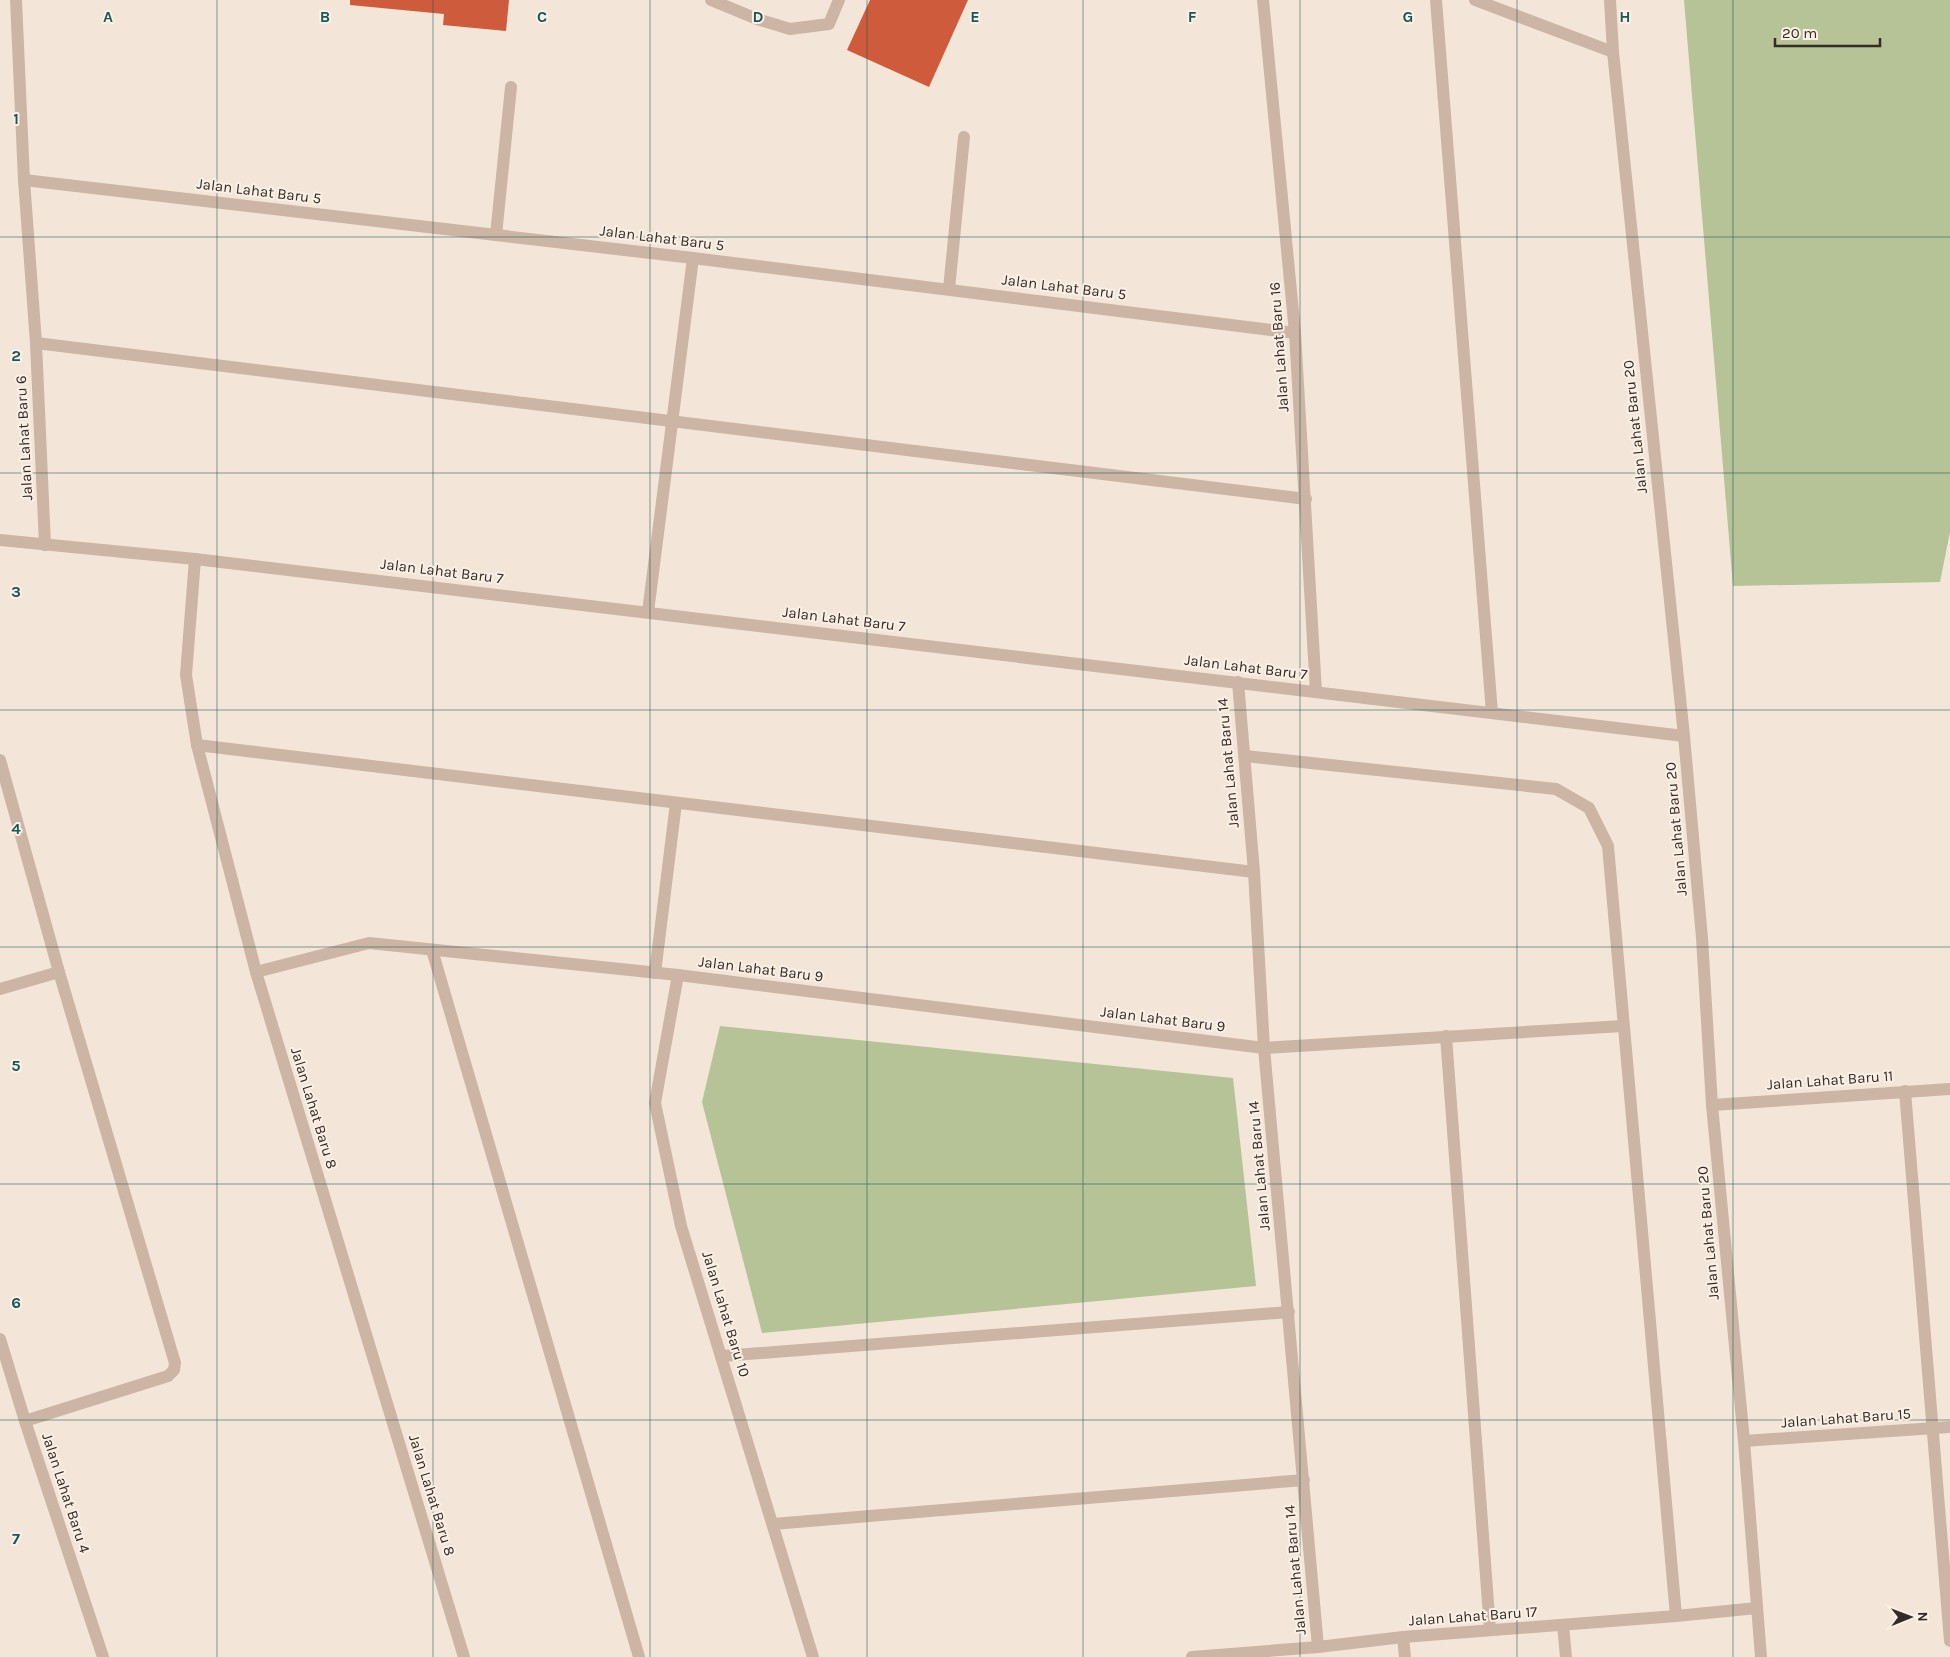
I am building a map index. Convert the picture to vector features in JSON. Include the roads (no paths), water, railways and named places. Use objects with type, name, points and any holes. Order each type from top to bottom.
[{"type":"street","name":"Jalan Lahat Baru 6","points":[[16,0],[24,180],[36,343],[45,545]]},
{"type":"street","points":[[711,0],[757,19],[790,29],[829,24],[839,0]]},
{"type":"street","name":"Jalan Lahat Baru 16","points":[[1263,0],[1295,333],[1316,692]]},
{"type":"street","points":[[1436,0],[1492,713]]},
{"type":"street","points":[[1475,0],[1613,52]]},
{"type":"street","name":"Jalan Lahat Baru 20","points":[[1610,0],[1613,52],[1684,736],[1702,938],[1712,1105],[1744,1441],[1761,1657]]},
{"type":"street","points":[[496,235],[511,87]]},
{"type":"street","points":[[949,289],[964,137]]},
{"type":"street","name":"Jalan Lahat Baru 5","points":[[24,180],[693,258],[1295,333]]},
{"type":"street","points":[[648,612],[693,258]]},
{"type":"street","points":[[36,343],[1306,498]]},
{"type":"street","name":"Jalan Lahat Baru 7","points":[[0,540],[195,559],[1684,736]]},
{"type":"street","name":"Jalan Lahat Baru 8","points":[[195,559],[186,675],[198,745],[256,972],[464,1657]]},
{"type":"street","name":"Jalan Lahat Baru 14","points":[[1238,682],[1254,872],[1264,1048],[1318,1647]]},
{"type":"street","points":[[198,745],[1254,872]]},
{"type":"street","points":[[1244,756],[1556,789],[1589,808],[1608,846],[1676,1616]]},
{"type":"street","points":[[0,760],[59,972],[174,1363],[174,1370],[168,1376],[25,1421]]},
{"type":"street","points":[[655,973],[676,803]]},
{"type":"street","name":"Jalan Lahat Baru 9","points":[[256,972],[369,943],[678,975],[1264,1048],[1623,1026]]},
{"type":"street","points":[[432,950],[640,1657]]},
{"type":"street","points":[[0,989],[59,972]]},
{"type":"street","name":"Jalan Lahat Baru 10","points":[[678,975],[655,1102],[681,1226],[814,1657]]},
{"type":"street","points":[[1446,1036],[1490,1630]]},
{"type":"street","name":"Jalan Lahat Baru 11","points":[[1712,1105],[1950,1089]]},
{"type":"street","points":[[1905,1091],[1950,1641]]},
{"type":"street","points":[[722,1356],[1288,1312]]},
{"type":"street","name":"Jalan Lahat Baru 4","points":[[0,1339],[25,1421],[104,1657]]},
{"type":"street","name":"Jalan Lahat Baru 15","points":[[1744,1441],[1950,1427]]},
{"type":"street","points":[[773,1524],[1304,1480]]},
{"type":"street","name":"Jalan Lahat Baru 17","points":[[1192,1657],[1234,1656],[1403,1637],[1757,1608]]},
{"type":"street","points":[[1563,1625],[1566,1657]]},
{"type":"street","points":[[1403,1637],[1405,1657]]}]
